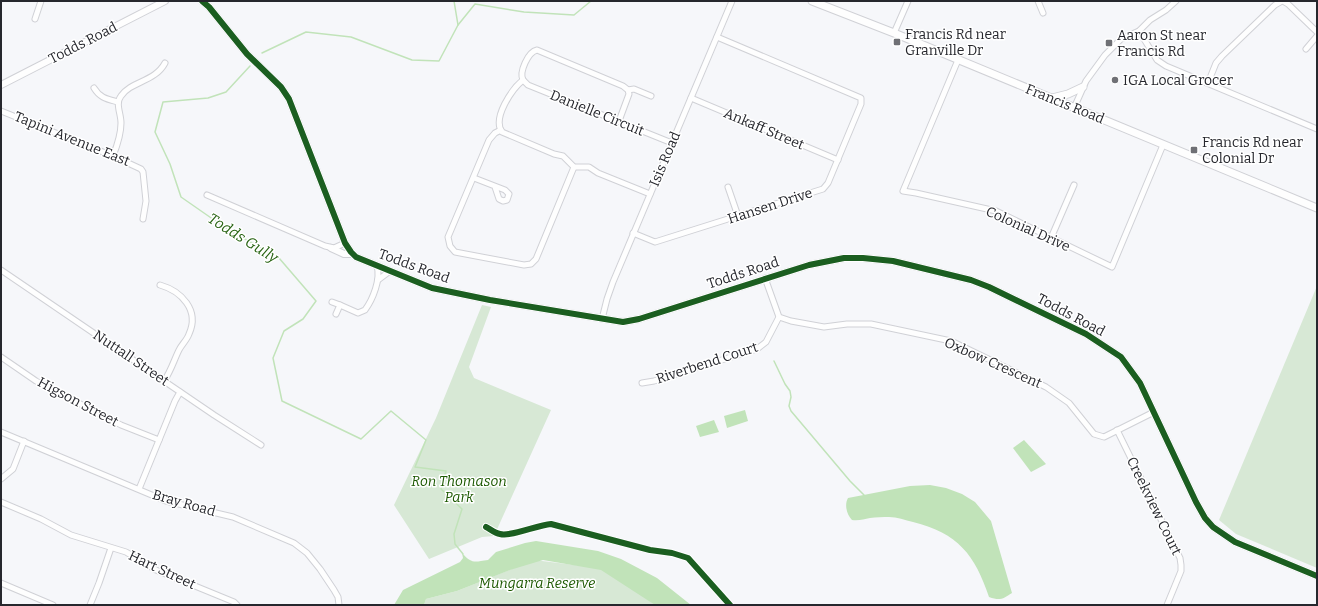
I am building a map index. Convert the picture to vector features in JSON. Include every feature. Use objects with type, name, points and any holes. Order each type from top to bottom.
[{"type":"main road","name":"Francis Road","points":[[812,1],[894,33],[1317,208]]},
{"type":"main road","points":[[1052,98],[1068,94],[1083,87]]},
{"type":"street","points":[[35,19],[41,1]]},
{"type":"street","name":"Todds Road","points":[[1,85],[165,1]]},
{"type":"street","points":[[202,1],[209,7],[247,54],[284,90],[289,99],[345,243],[352,254]]},
{"type":"street","name":"Isis Road","points":[[602,319],[613,282],[633,233],[732,1]]},
{"type":"street","points":[[894,33],[908,1]]},
{"type":"street","points":[[1038,1],[1043,13]]},
{"type":"street","points":[[1074,108],[1091,72],[1105,54],[1121,39],[1139,31],[1150,20],[1166,10],[1176,1]]},
{"type":"street","points":[[1208,83],[1216,63],[1222,56],[1282,1],[1288,4],[1317,32]]},
{"type":"street","points":[[1139,31],[1158,60],[1166,66],[1317,129]]},
{"type":"street","points":[[1306,49],[1317,36]]},
{"type":"street","name":"Hansen Drive","points":[[633,233],[655,242],[823,189],[828,183],[838,160],[861,104],[861,98],[717,37]]},
{"type":"street","points":[[650,194],[598,173],[588,167],[574,167],[562,156],[504,133],[501,130],[499,120],[505,102],[518,84],[523,80],[522,74],[529,56],[537,50],[623,86],[628,90],[634,89],[651,96]]},
{"type":"street","name":"Colonial Drive","points":[[958,60],[903,191],[996,211],[1112,267],[1163,145]]},
{"type":"street","points":[[113,156],[121,123],[118,102],[120,97],[125,91],[158,73],[165,63]]},
{"type":"street","name":"Danielle Circuit","points":[[523,80],[528,85],[672,143]]},
{"type":"street","points":[[94,88],[103,98],[118,102]]},
{"type":"street","points":[[619,121],[628,97],[628,90]]},
{"type":"street","name":"Ankaff Street","points":[[690,98],[838,160]]},
{"type":"street","name":"Tapini Avenue East","points":[[1,111],[139,167],[142,170],[146,201],[143,219]]},
{"type":"street","points":[[501,130],[495,133],[489,140],[448,237],[450,246],[456,252],[524,265],[531,264],[536,259],[574,167]]},
{"type":"street","points":[[474,178],[495,187]]},
{"type":"street","points":[[1051,238],[1074,185]]},
{"type":"street","points":[[728,187],[738,216]]},
{"type":"street","points":[[207,195],[325,246],[331,248],[345,243]]},
{"type":"street","name":"Todds Road","points":[[331,248],[344,254],[352,254],[377,266],[440,290],[619,322],[630,321],[765,278],[826,261],[844,258],[893,261],[971,280],[989,287],[1086,334],[1121,357],[1140,383],[1196,502],[1205,518],[1213,527],[1235,542],[1317,576]]},
{"type":"street","points":[[332,302],[356,312],[363,312],[368,307],[378,280],[379,272],[377,266]]},
{"type":"street","name":"Nuttall Street","points":[[1,270],[180,392],[261,445]]},
{"type":"street","points":[[378,280],[390,271]]},
{"type":"street","points":[[765,278],[779,317]]},
{"type":"street","points":[[160,285],[169,288],[182,296],[191,311],[192,318],[190,333],[164,381]]},
{"type":"street","points":[[336,314],[340,305]]},
{"type":"street","name":"Riverbend Court","points":[[642,383],[654,382],[757,349],[766,342],[779,317]]},
{"type":"street","name":"Oxbow Crescent","points":[[779,317],[791,321],[824,327],[847,324],[871,324],[951,341],[1046,387],[1069,403],[1094,434],[1104,437],[1154,412]]},
{"type":"street","name":"Higson Street","points":[[1,357],[36,381],[121,425],[159,440]]},
{"type":"street","points":[[138,489],[180,392]]},
{"type":"street","name":"Creekview Court","points":[[1117,430],[1180,558],[1181,571],[1167,605]]},
{"type":"street","name":"Bray Road","points":[[1,432],[170,502],[233,517],[294,543],[307,553],[320,569],[334,590],[339,605]]},
{"type":"street","points":[[1,479],[13,469],[24,441]]},
{"type":"street","name":"Hart Street","points":[[1,502],[41,519],[71,535],[126,552],[156,570],[234,602],[237,605]]},
{"type":"street","points":[[90,605],[111,548]]},
{"type":"street","points":[[1,584],[53,605]]},
{"type":"green space","points":[[1317,286],[1317,568],[1236,534],[1219,520]]},
{"type":"green space","name":"Ron Thomason Park","points":[[482,305],[491,307],[469,367],[474,378],[551,410],[494,536],[482,537],[429,559],[394,505],[436,418]]},
{"type":"green space","name":"Mungarra Reserve","points":[[534,560],[607,569],[655,605],[424,605],[426,599],[457,591]]},
{"type":"shaded area","points":[[745,410],[748,421],[727,428],[724,416]]},
{"type":"shaded area","points":[[714,420],[719,432],[700,437],[696,426]]},
{"type":"shaded area","points":[[1024,440],[1046,464],[1031,472],[1013,448]]},
{"type":"shaded area","points":[[930,485],[946,488],[962,494],[975,502],[991,521],[1012,593],[1001,599],[989,597],[978,569],[971,558],[953,539],[942,532],[929,527],[889,517],[852,520],[847,513],[846,504],[848,498],[910,486]]},
{"type":"shaded area","points":[[536,541],[598,551],[621,559],[657,578],[691,605],[655,605],[601,570],[543,560],[510,570],[457,591],[426,599],[424,605],[394,605],[403,590],[460,562],[463,558],[462,553],[471,561],[488,560],[496,552]]},
{"type":"waterway","points":[[454,1],[458,25]]},
{"type":"waterway","name":"Todds Gully","points":[[262,53],[306,32],[351,37],[412,60],[439,61],[458,25],[475,4],[524,12],[574,15],[591,1]]},
{"type":"waterway","name":"Todds Gully","points":[[250,66],[226,92],[208,98],[163,102],[155,132],[170,164],[181,197],[227,229],[279,258],[316,301],[303,319],[284,331],[273,358],[282,401],[361,439],[391,411],[426,440],[415,467],[446,471],[441,489],[462,509],[454,534],[455,544],[463,554]]},
{"type":"waterway","points":[[774,361],[790,391],[791,397],[789,406],[791,411],[850,481],[864,495]]},
{"type":"cycle path","points":[[202,1],[209,7],[247,54],[281,87],[289,99],[345,243],[356,257],[432,288],[490,300],[623,322],[639,319],[809,265],[844,258],[893,261],[971,280],[989,287],[1086,334],[1121,357],[1140,383],[1196,502],[1205,518],[1213,527],[1235,542],[1317,576]]},
{"type":"cycle path","points":[[486,527],[496,533],[511,534],[551,524],[650,550],[672,553],[688,558],[730,605]]},
{"type":"place","name":"Francis Rd near Granville Dr","points":[[897,42]]},
{"type":"place","name":"Aaron St near Francis Rd","points":[[1109,43]]},
{"type":"place","name":"IGA Local Grocer","points":[[1115,80]]},
{"type":"place","name":"Francis Rd near Colonial Dr","points":[[1194,150]]}]
